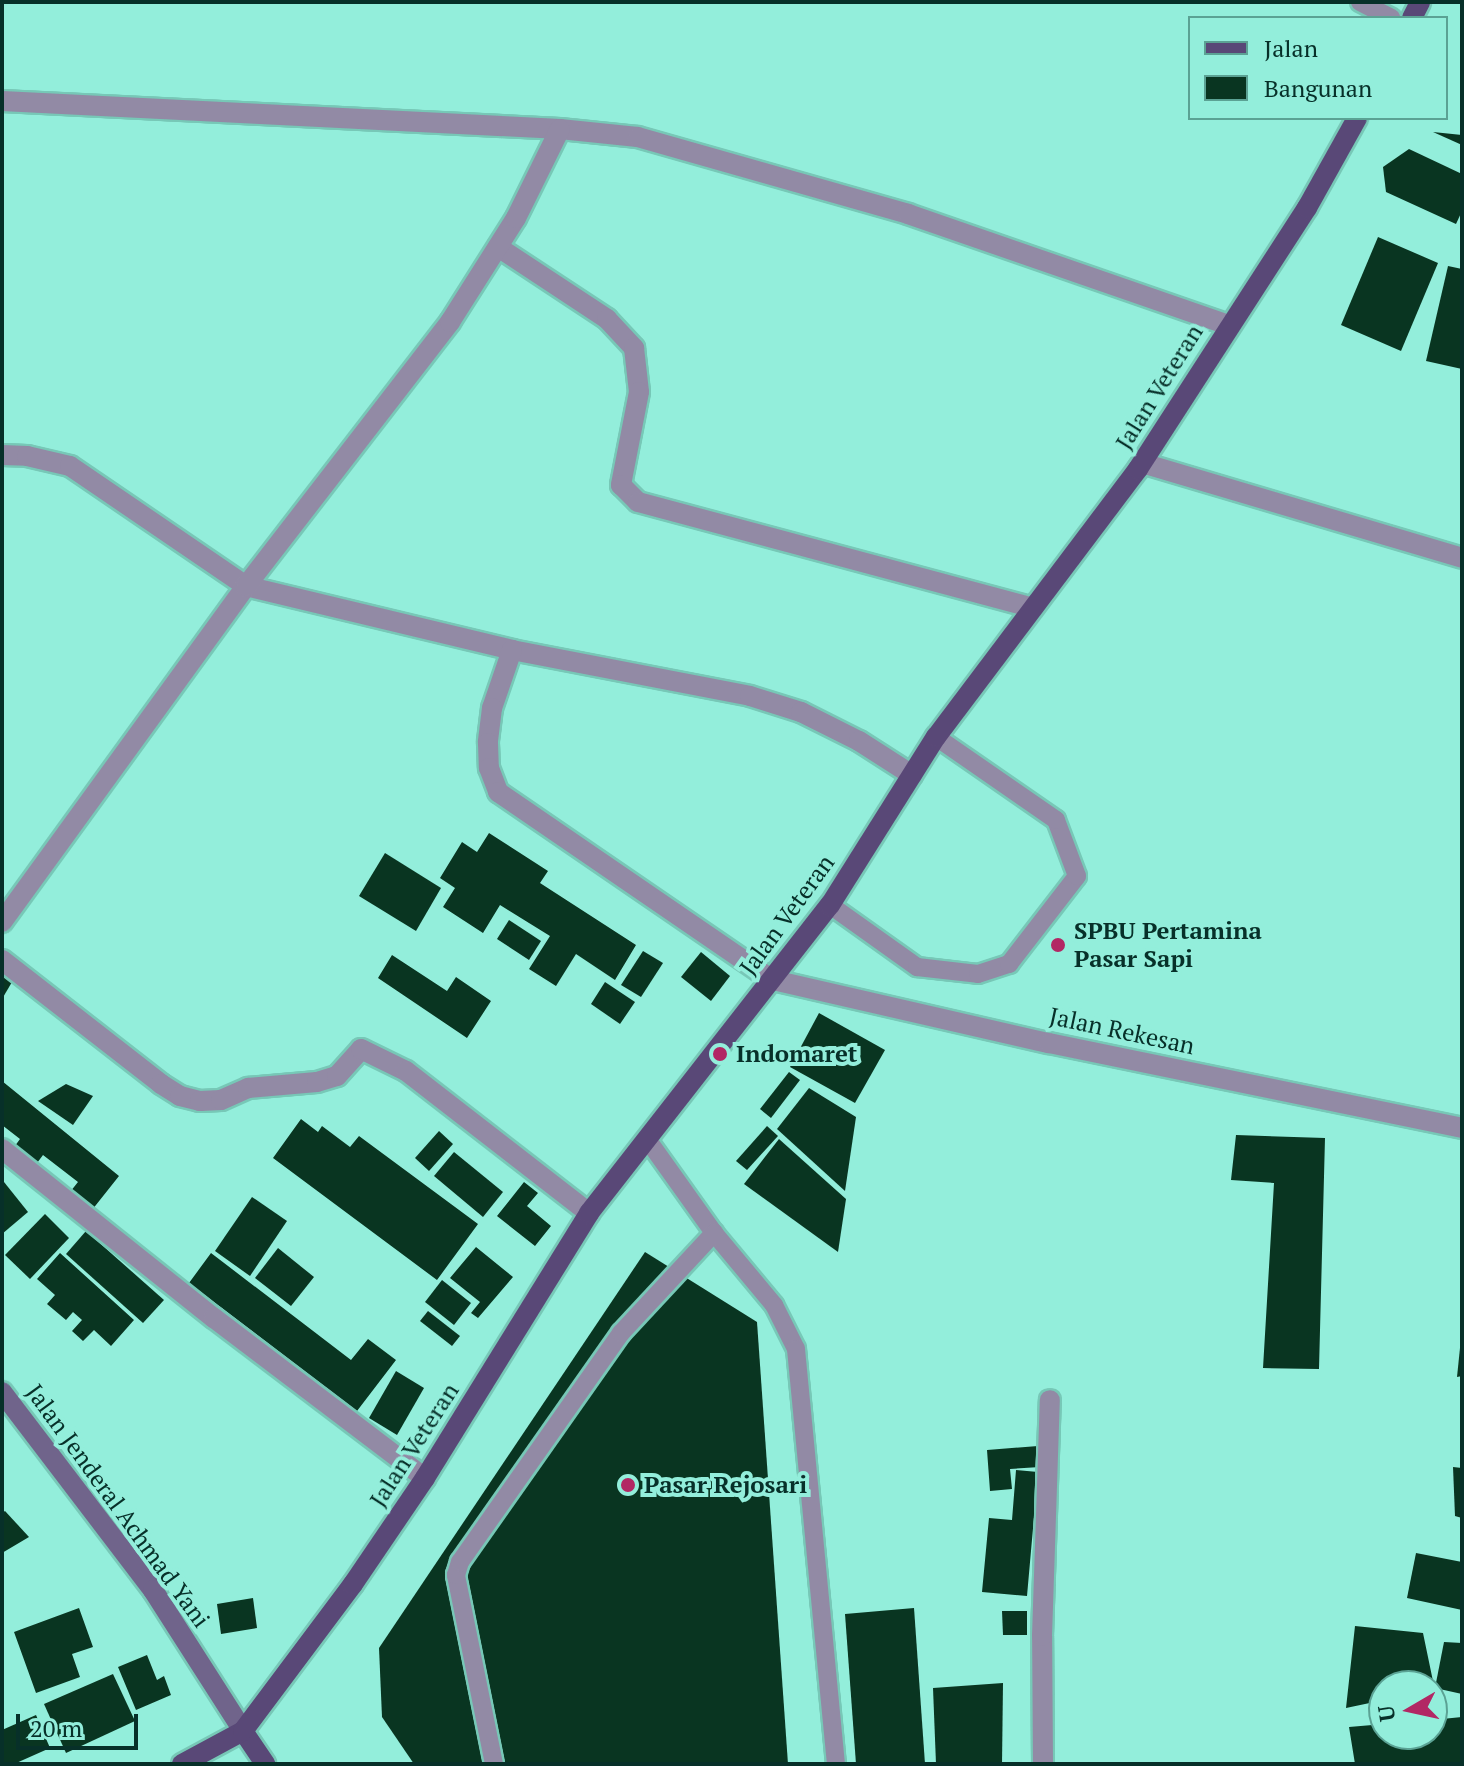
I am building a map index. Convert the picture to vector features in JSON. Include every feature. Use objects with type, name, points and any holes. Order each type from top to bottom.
[{"type":"main road","name":"Jalan Veteran","points":[[243,1731],[353,1584],[425,1478],[589,1213],[830,905],[936,737],[1142,463],[1228,325],[1307,208],[1356,120]]},
{"type":"main road","name":"Jalan Jenderal Achmad Yani","points":[[2,1392],[153,1590],[243,1731]]},
{"type":"main road","points":[[182,1764],[243,1731],[265,1764]]},
{"type":"street","points":[[2,101],[560,129],[638,137],[908,214],[1228,325]]},
{"type":"street","points":[[2,922],[246,586],[450,322],[498,247],[560,129]]},
{"type":"street","points":[[498,247],[607,319],[630,341],[638,368],[639,392],[621,485],[638,502],[1031,607]]},
{"type":"street","points":[[2,455],[27,456],[70,466],[246,586],[512,650],[763,700],[801,712],[847,735],[912,775]]},
{"type":"street","points":[[1142,463],[1462,558]]},
{"type":"street","points":[[512,650],[492,708],[488,743],[489,768],[498,792],[773,980]]},
{"type":"street","points":[[2,960],[161,1084],[180,1096],[200,1101],[221,1100],[254,1087],[317,1082],[337,1076],[361,1049],[406,1071],[589,1213]]},
{"type":"street","name":"Jalan Rekesan","points":[[773,980],[1049,1043],[1462,1128]]},
{"type":"street","points":[[2,1149],[214,1318],[425,1478]]},
{"type":"street","points":[[1043,1764],[1042,1636],[1050,1400]]},
{"type":"lane","points":[[1360,2],[1387,16]]},
{"type":"lane","points":[[830,905],[917,967],[978,974],[1009,964],[1077,876],[1056,820],[936,737]]},
{"type":"lane","points":[[647,1139],[714,1233],[774,1305],[796,1349],[836,1764]]},
{"type":"lane","points":[[494,1764],[456,1575],[460,1562],[621,1333],[714,1233]]},
{"type":"building","points":[[1433,132],[1462,135],[1462,145]]},
{"type":"building","points":[[1409,149],[1462,174],[1462,211],[1456,224],[1386,192],[1383,167]]},
{"type":"building","points":[[1378,237],[1438,263],[1401,351],[1341,325]]},
{"type":"building","points":[[1448,266],[1462,269],[1462,369],[1426,361]]},
{"type":"building","points":[[489,833],[548,871],[540,883],[636,945],[615,980],[576,954],[556,986],[529,969],[550,936],[500,905],[483,933],[443,907],[455,888],[440,878],[462,842],[477,852]]},
{"type":"building","points":[[385,853],[441,888],[416,931],[359,896]]},
{"type":"building","points":[[509,920],[541,941],[529,960],[497,939]]},
{"type":"building","points":[[643,951],[663,963],[641,997],[621,985]]},
{"type":"building","points":[[701,952],[730,976],[711,1001],[681,977]]},
{"type":"building","points":[[392,955],[447,991],[456,977],[491,1001],[467,1038],[378,978]]},
{"type":"building","points":[[2,976],[12,982],[2,999]]},
{"type":"building","points":[[605,982],[635,1002],[620,1024],[591,1004]]},
{"type":"building","points":[[819,1013],[885,1050],[855,1103],[790,1067]]},
{"type":"building","points":[[789,1072],[800,1080],[771,1118],[760,1109]]},
{"type":"building","points":[[2,1081],[119,1176],[92,1210],[70,1192],[78,1182],[43,1155],[34,1167],[12,1150],[20,1139],[2,1125]]},
{"type":"building","points":[[66,1084],[93,1096],[73,1125],[38,1101]]},
{"type":"building","points":[[809,1088],[856,1117],[845,1191],[777,1129]]},
{"type":"building","points":[[301,1119],[318,1132],[322,1126],[350,1147],[359,1136],[478,1224],[437,1280],[273,1158]]},
{"type":"building","points":[[767,1126],[778,1136],[747,1170],[736,1161]]},
{"type":"building","points":[[439,1131],[453,1144],[429,1171],[415,1158]]},
{"type":"building","points":[[1236,1135],[1325,1138],[1319,1369],[1263,1368],[1274,1183],[1231,1180]]},
{"type":"building","points":[[779,1139],[846,1199],[838,1252],[744,1184]]},
{"type":"building","points":[[454,1152],[503,1192],[483,1217],[434,1176]]},
{"type":"building","points":[[524,1182],[538,1193],[527,1206],[551,1226],[535,1246],[497,1216]]},
{"type":"building","points":[[2,1183],[28,1212],[2,1234]]},
{"type":"building","points":[[252,1197],[287,1221],[250,1276],[215,1251]]},
{"type":"building","points":[[45,1214],[69,1238],[30,1279],[5,1255]]},
{"type":"building","points":[[86,1231],[164,1300],[143,1323],[66,1254]]},
{"type":"building","points":[[476,1247],[513,1277],[478,1318],[471,1313],[480,1302],[450,1278]]},
{"type":"building","points":[[278,1248],[314,1277],[291,1306],[255,1278]]},
{"type":"building","name":"Pasar Rejosari","points":[[645,1252],[757,1322],[788,1764],[414,1764],[382,1717],[379,1648]]},
{"type":"building","points":[[60,1253],[134,1320],[111,1346],[94,1330],[83,1341],[72,1331],[82,1320],[73,1312],[66,1320],[47,1304],[55,1295],[37,1279]]},
{"type":"building","points":[[211,1253],[351,1360],[368,1339],[396,1360],[357,1411],[189,1283]]},
{"type":"building","points":[[442,1280],[471,1303],[454,1325],[425,1302]]},
{"type":"building","points":[[428,1311],[460,1336],[452,1346],[420,1321]]},
{"type":"building","points":[[1460,1348],[1462,1376],[1457,1377]]},
{"type":"building","points":[[396,1371],[424,1388],[397,1435],[369,1418]]},
{"type":"building","points":[[1038,1446],[1040,1467],[1010,1469],[1012,1489],[990,1491],[987,1450]]},
{"type":"building","points":[[1453,1467],[1462,1468],[1462,1518],[1455,1516]]},
{"type":"building","points":[[1016,1470],[1038,1472],[1027,1596],[982,1592],[989,1518],[1012,1520]]},
{"type":"building","points":[[5,1511],[29,1537],[2,1553],[2,1513]]},
{"type":"building","points":[[1416,1553],[1462,1562],[1462,1610],[1407,1598]]},
{"type":"building","points":[[253,1598],[257,1628],[221,1634],[217,1604]]},
{"type":"building","points":[[79,1608],[93,1647],[72,1654],[80,1677],[36,1693],[14,1632]]},
{"type":"building","points":[[914,1608],[925,1764],[856,1764],[845,1614]]},
{"type":"building","points":[[1002,1611],[1027,1611],[1027,1635],[1003,1635]]},
{"type":"building","points":[[1355,1626],[1423,1633],[1431,1670],[1368,1670],[1368,1703],[1346,1708]]},
{"type":"building","points":[[1444,1642],[1462,1643],[1462,1694],[1448,1691],[1448,1670],[1439,1670]]},
{"type":"building","points":[[147,1655],[157,1680],[164,1676],[171,1695],[136,1710],[118,1667]]},
{"type":"building","points":[[113,1674],[135,1721],[66,1753],[44,1704]]},
{"type":"building","points":[[1003,1683],[1002,1764],[936,1764],[933,1688]]},
{"type":"building","points":[[36,1715],[50,1748],[14,1764],[2,1764],[2,1730]]},
{"type":"building","points":[[1462,1717],[1462,1764],[1355,1764],[1349,1727],[1368,1725],[1368,1750],[1448,1750],[1448,1718]]},
{"type":"place","name":"SPBU Pertamina Pasar Sapi","points":[[1058,945]]},
{"type":"place","name":"Indomaret","points":[[720,1054]]},
{"type":"place","name":"Pasar Rejosari","points":[[628,1485]]}]
